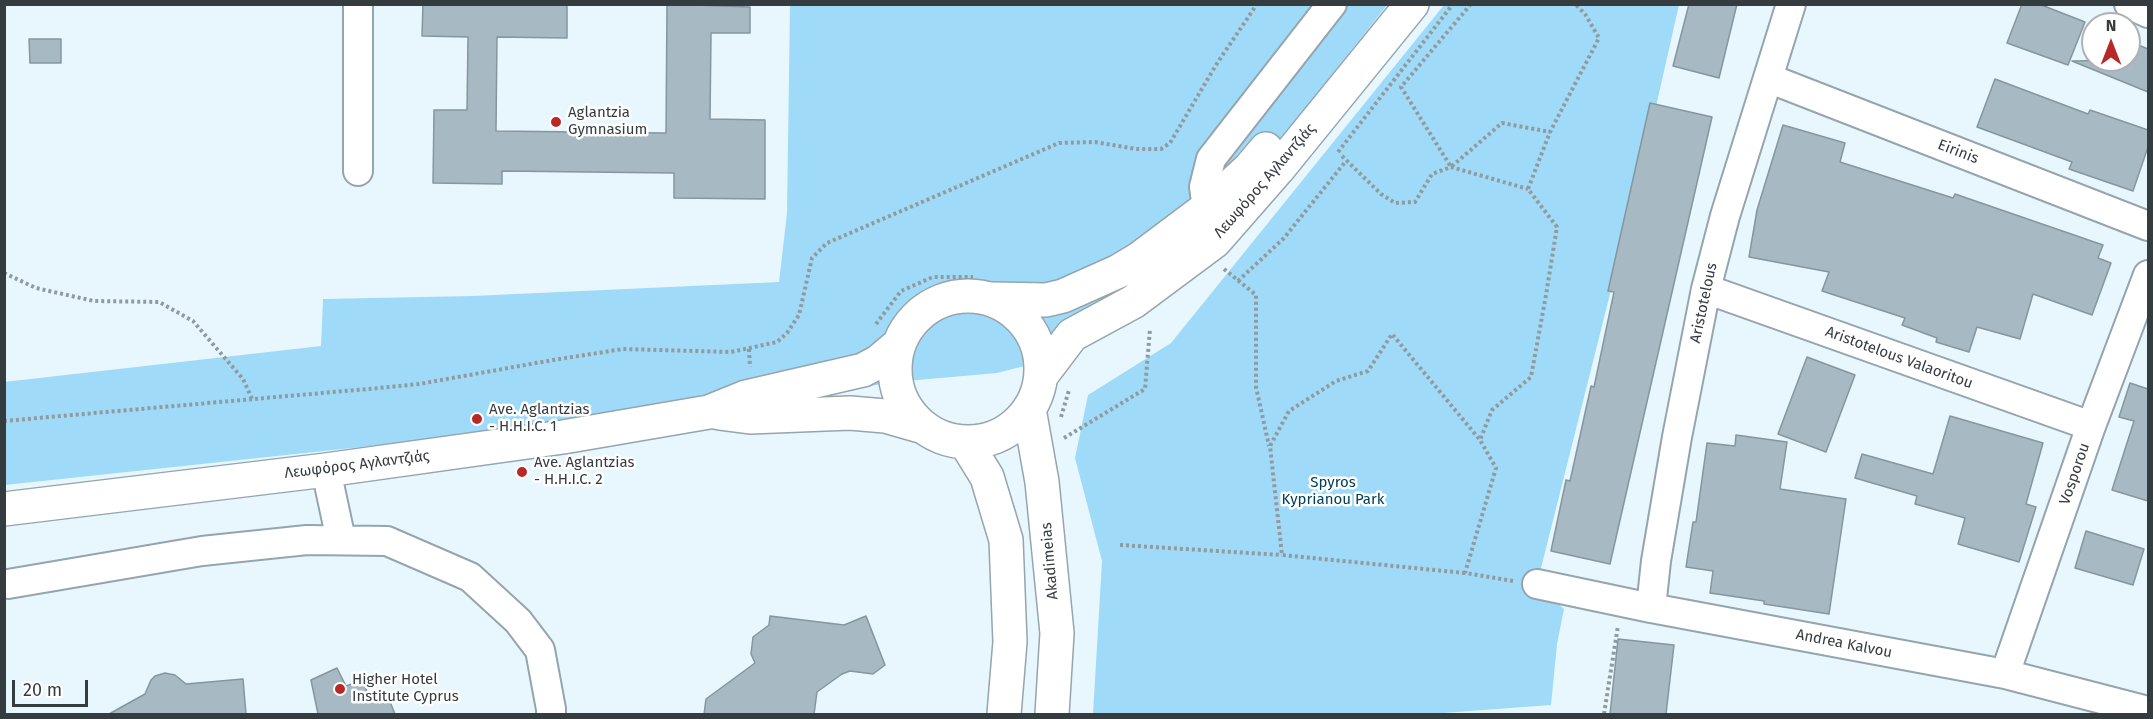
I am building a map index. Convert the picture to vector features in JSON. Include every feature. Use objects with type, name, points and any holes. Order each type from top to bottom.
[{"type":"main road","name":"Λεωφόρος Αγλαντζιάς","points":[[986,288],[1047,300],[1063,296],[1119,271],[1139,259],[1207,208],[1250,168],[1382,4]]},
{"type":"main road","name":"Λεωφόρος Αγλαντζιάς","points":[[1056,381],[1072,335],[1133,302],[1215,240],[1278,168],[1412,4]]},
{"type":"main road","points":[[986,288],[1023,320],[1034,336],[1040,355],[1056,381],[1039,387],[1029,409],[1017,423],[1002,434],[966,443],[942,438],[920,426],[907,412],[898,395],[894,379],[894,362],[886,336],[903,332],[912,321],[935,303],[948,298],[978,296],[986,288]]},
{"type":"main road","name":"Λεωφόρος Αγλαντζιάς","points":[[4,509],[326,470],[563,437],[709,412],[746,397],[863,370],[878,362],[886,336]]},
{"type":"main road","name":"Akadimeias","points":[[1029,409],[1042,482],[1057,633],[1052,714]]},
{"type":"main road","name":"Λεωφόρος Αγλαντζιάς","points":[[709,412],[750,417],[850,413],[885,416],[920,426]]},
{"type":"main road","points":[[966,443],[987,477],[1006,540],[1010,642],[1004,714]]},
{"type":"street","points":[[358,4],[358,171]]},
{"type":"street","points":[[1207,208],[1204,187],[1211,159],[1332,4]]},
{"type":"street","name":"Aristotelous","points":[[1651,608],[1656,561],[1677,437],[1706,289],[1725,216],[1791,4]]},
{"type":"street","points":[[2129,4],[2148,13]]},
{"type":"street","name":"Eirinis","points":[[1768,78],[2148,226]]},
{"type":"street","name":"Vosporou","points":[[2005,674],[2091,426],[2148,275]]},
{"type":"street","name":"Aristotelous Valaoritou","points":[[1706,289],[2091,426]]},
{"type":"street","points":[[326,470],[341,540]]},
{"type":"street","points":[[8,584],[202,551],[306,540],[387,541],[470,577],[518,621],[540,650],[551,714]]},
{"type":"street","name":"Andrea Kalvou","points":[[1537,585],[2005,674],[2148,711]]},
{"type":"path","points":[[4,421],[253,401],[418,384],[623,349],[731,352],[777,342],[787,333],[799,315],[812,258],[827,243],[1059,143],[1095,142],[1136,149],[1161,149],[1170,143],[1216,65],[1257,4]]},
{"type":"path","points":[[1453,4],[1340,154],[1385,197],[1395,203],[1405,204],[1415,202],[1432,174],[1451,167],[1502,123],[1550,132]]},
{"type":"path","points":[[1471,4],[1401,87],[1451,167],[1528,189],[1557,227],[1532,377],[1492,410],[1480,440]]},
{"type":"path","points":[[1528,189],[1550,132],[1599,38],[1585,14],[1575,4]]},
{"type":"path","points":[[1238,281],[1284,238],[1346,161]]},
{"type":"path","points":[[1223,268],[1256,295],[1256,387],[1269,446],[1282,555]]},
{"type":"path","points":[[4,273],[36,288],[94,301],[159,302],[193,321],[243,380],[253,401]]},
{"type":"path","points":[[886,336],[901,291],[933,277],[986,288]]},
{"type":"path","points":[[1063,438],[1145,389],[1150,329],[1140,334]]},
{"type":"path","points":[[1269,446],[1289,411],[1336,381],[1368,371],[1392,334],[1480,440],[1496,468],[1465,573]]},
{"type":"path","points":[[749,349],[751,376]]},
{"type":"path","points":[[1056,381],[1059,425]]},
{"type":"path","points":[[1120,545],[1282,555],[1465,573],[1537,585]]},
{"type":"path","points":[[1604,714],[1622,602]]},
{"type":"green space","points":[[790,5],[1387,5],[1187,258],[1130,320],[1075,353],[997,373],[895,382],[737,407],[5,485],[4,382],[321,346],[323,299],[472,296],[779,282],[787,213]]},
{"type":"green space","name":"Spyros Kyprianou Park","points":[[1444,5],[1679,5],[1645,155],[1537,584],[1564,609],[1557,644],[1551,705],[1430,714],[1093,714],[1102,561],[1075,458],[1088,395],[1171,343]]},
{"type":"building","points":[[423,4],[567,4],[567,38],[497,37],[496,131],[666,133],[667,4],[750,7],[750,33],[711,33],[710,119],[765,120],[765,199],[674,198],[674,173],[502,171],[502,184],[433,183],[434,110],[467,110],[468,37],[422,36]]},
{"type":"building","points":[[1689,4],[1737,4],[1719,78],[1673,66]]},
{"type":"building","points":[[2022,4],[2039,4],[2081,20],[2081,32],[2068,65],[2007,43]]},
{"type":"building","points":[[29,39],[61,39],[61,63],[30,63]]},
{"type":"building","points":[[2141,46],[2148,49],[2148,92],[2099,72],[2141,72]]},
{"type":"building","points":[[1995,79],[2088,114],[2090,110],[2148,130],[2148,147],[2133,191],[2069,169],[2072,162],[1977,127]]},
{"type":"building","points":[[1650,103],[1712,117],[1610,564],[1551,551],[1566,480],[1570,481],[1591,386],[1594,387],[1614,292],[1608,291]]},
{"type":"building","points":[[1783,125],[1845,143],[1840,162],[1953,198],[1955,194],[2103,245],[2098,258],[2111,263],[2092,315],[2033,294],[2020,339],[1977,327],[1969,352],[1936,342],[1937,338],[1902,325],[1905,318],[1822,291],[1829,272],[1749,257],[1757,210]]},
{"type":"building","points":[[1807,357],[1855,375],[1826,452],[1778,434]]},
{"type":"building","points":[[2130,383],[2148,389],[2148,501],[2112,490],[2134,421],[2119,417]]},
{"type":"building","points":[[1950,416],[2043,443],[2026,504],[2036,507],[2019,562],[1958,544],[1965,518],[1915,504],[1917,496],[1855,478],[1862,454],[1933,474]]},
{"type":"building","points":[[1736,435],[1787,442],[1780,489],[1846,499],[1829,614],[1710,593],[1713,571],[1686,567],[1693,522],[1696,522],[1707,443],[1735,446]]},
{"type":"building","points":[[2086,531],[2144,549],[2133,585],[2075,568]]},
{"type":"building","points":[[770,616],[844,625],[866,616],[885,665],[873,674],[850,671],[842,674],[817,692],[814,714],[704,714],[706,699],[755,663],[751,654],[753,637],[769,625]]},
{"type":"building","points":[[1618,639],[1674,645],[1666,714],[1610,714]]},
{"type":"building","name":"Higher Hotel Institute Cyprus","points":[[337,668],[346,686],[363,680],[369,698],[386,692],[395,714],[318,714],[311,680]]},
{"type":"building","points":[[165,673],[175,675],[186,684],[243,679],[246,714],[109,714],[145,694],[151,680]]},
{"type":"place","name":"Aglantzia Gymnasium","points":[[556,122]]},
{"type":"place","name":"Ave. Aglantzias - H.H.I.C. 1","points":[[477,419]]},
{"type":"place","name":"Ave. Aglantzias - H.H.I.C. 2","points":[[522,472]]},
{"type":"place","name":"Higher Hotel Institute Cyprus","points":[[340,689]]}]
